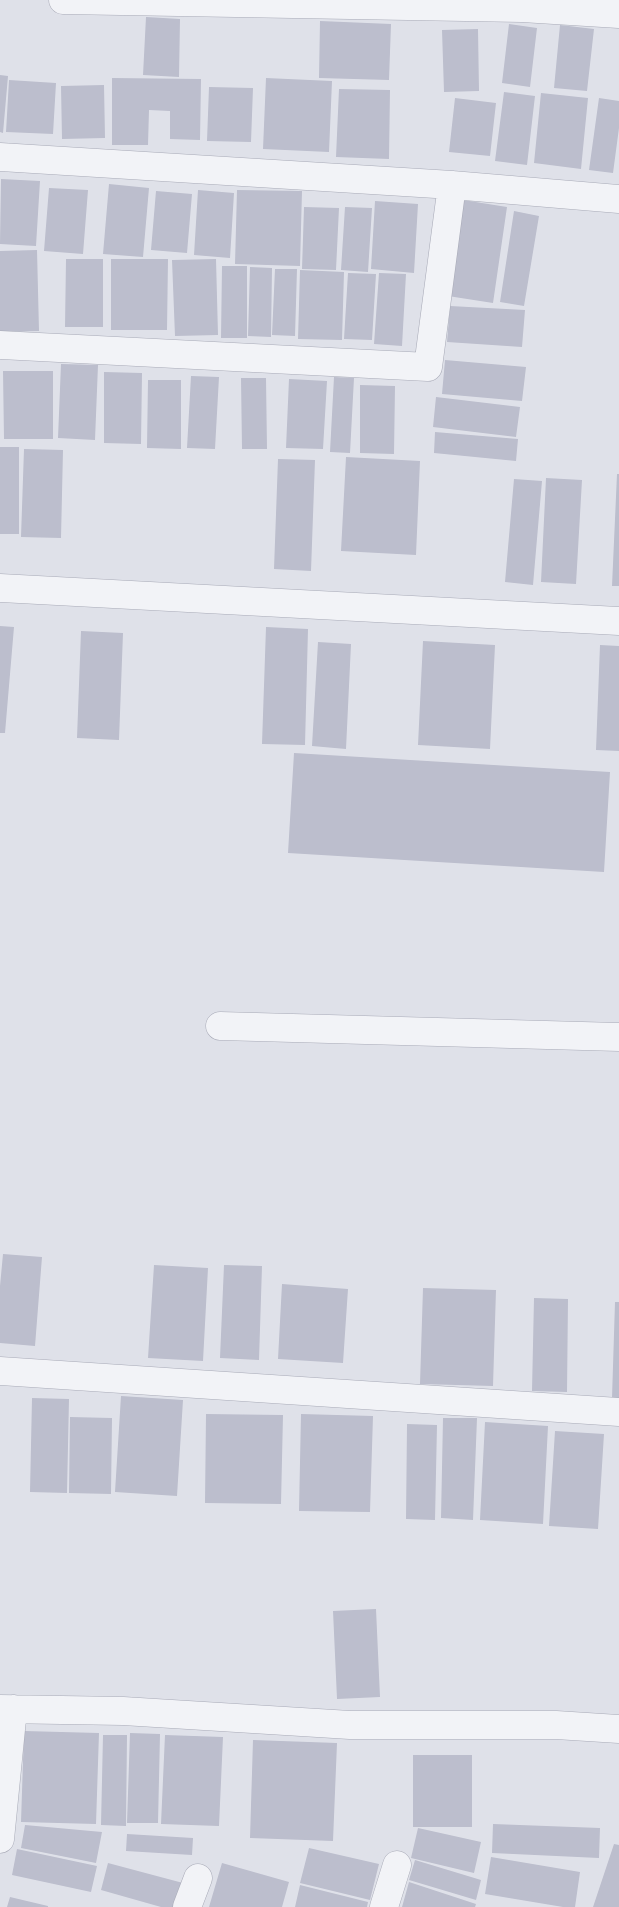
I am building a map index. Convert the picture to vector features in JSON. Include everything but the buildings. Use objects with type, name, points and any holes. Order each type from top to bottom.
[{"type":"street","points":[[63,0],[522,8],[619,14]]},
{"type":"street","points":[[0,157],[452,185],[619,199]]},
{"type":"street","points":[[0,345],[428,367],[452,185]]},
{"type":"street","points":[[0,588],[619,621]]},
{"type":"street","points":[[220,1026],[619,1037]]},
{"type":"street","points":[[0,1371],[619,1412]]},
{"type":"street","points":[[0,1839],[6,1709],[124,1711],[350,1725],[556,1725],[619,1729]]},
{"type":"street","points":[[384,1907],[397,1865]]},
{"type":"street","points":[[187,1907],[198,1878]]}]
